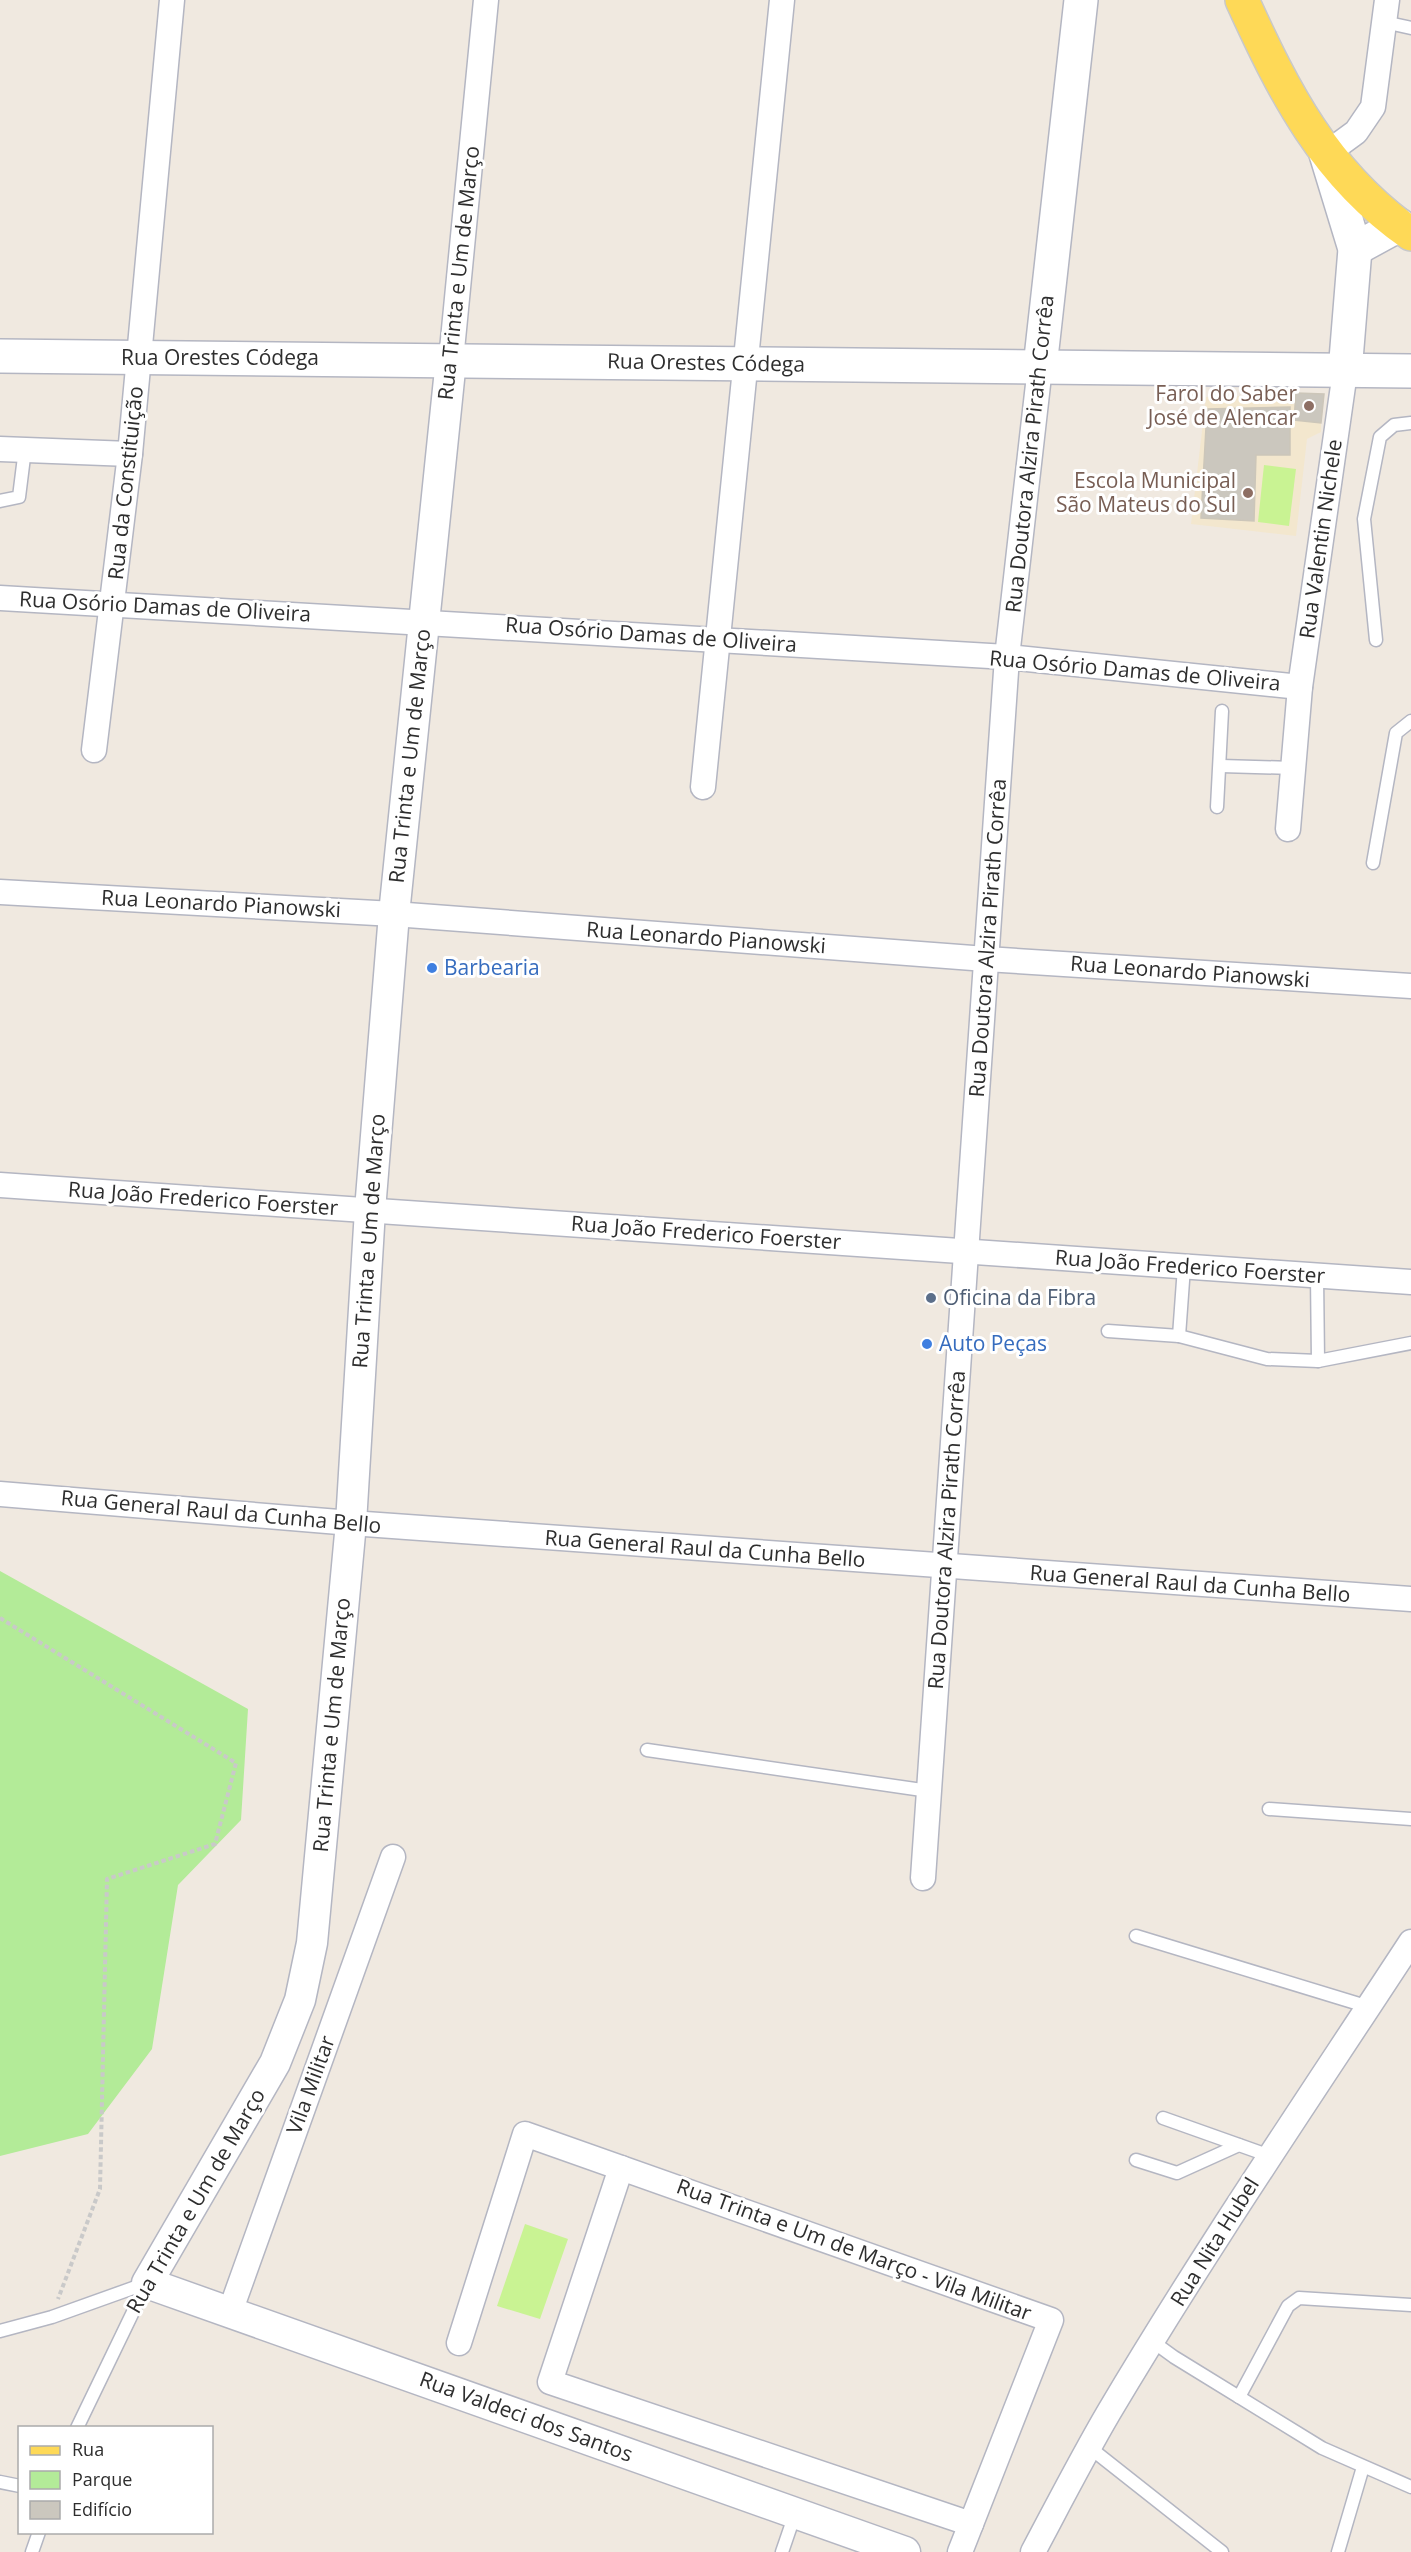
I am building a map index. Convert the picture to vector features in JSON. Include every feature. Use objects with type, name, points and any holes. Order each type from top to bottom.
[{"type":"main road","name":"Rua Doutora Alzira Pirath Corrêa","points":[[1040,367],[1081,0]]},
{"type":"main road","points":[[1242,0],[1284,90],[1326,154],[1347,178],[1405,230],[1355,249]]},
{"type":"main road","name":"Rua Valentin Nichele","points":[[1326,154],[1355,249],[1345,372]]},
{"type":"main road","name":"Rua Orestes Códega","points":[[0,356],[1411,372]]},
{"type":"street","name":"Rua da Constituição","points":[[94,750],[130,454],[172,0]]},
{"type":"street","name":"Rua Trinta e Um de Março","points":[[147,2283],[275,2064],[300,2000],[312,1943],[351,1523],[370,1210],[394,914],[486,0]]},
{"type":"street","points":[[703,787],[782,0]]},
{"type":"street","points":[[1326,154],[1356,132],[1373,106],[1385,11]]},
{"type":"street","name":"Rua Doutora Alzira Pirath Corrêa","points":[[923,1878],[1007,657],[1040,367]]},
{"type":"street","name":"Rua Valentin Nichele","points":[[1288,829],[1300,687],[1345,372]]},
{"type":"street","points":[[0,448],[130,454]]},
{"type":"street","name":"Rua Osório Damas de Oliveira","points":[[0,598],[424,621],[1007,657],[1300,687]]},
{"type":"street","name":"Rua Leonardo Pianowski","points":[[0,892],[394,914],[986,959],[1411,986]]},
{"type":"street","name":"Rua João Frederico Foerster","points":[[0,1185],[1411,1282]]},
{"type":"street","name":"Rua General Raul da Cunha Bello","points":[[0,1494],[351,1523],[1411,1599]]},
{"type":"street","name":"Vila Militar","points":[[230,2312],[393,1857]]},
{"type":"street","name":"Rua Nita Hubel","points":[[1033,2552],[1089,2446],[1152,2341],[1411,1942]]},
{"type":"street","name":"Rua Trinta e Um de Março - Vila Militar","points":[[459,2343],[525,2134],[1051,2320],[960,2552]]},
{"type":"street","points":[[621,2168],[550,2382],[971,2523]]},
{"type":"street","name":"Rua Valdeci dos Santos","points":[[147,2283],[905,2552]]},
{"type":"lane","points":[[1385,11],[1411,28]]},
{"type":"lane","points":[[1376,640],[1364,519],[1380,437],[1394,425],[1411,423]]},
{"type":"lane","points":[[0,501],[19,497],[25,449]]},
{"type":"lane","points":[[1217,807],[1221,766],[1222,711]]},
{"type":"lane","points":[[1373,863],[1396,733],[1411,721]]},
{"type":"lane","points":[[1221,766],[1293,768]]},
{"type":"lane","points":[[1179,1336],[1184,1267]]},
{"type":"lane","points":[[1317,1276],[1318,1361]]},
{"type":"lane","points":[[1108,1331],[1179,1336],[1267,1359],[1318,1361],[1411,1343]]},
{"type":"lane","points":[[647,1750],[929,1791]]},
{"type":"lane","points":[[1269,1809],[1411,1819]]},
{"type":"lane","points":[[1136,1936],[1369,2007]]},
{"type":"lane","points":[[1163,2118],[1270,2156]]},
{"type":"lane","points":[[1136,2160],[1177,2173],[1239,2145]]},
{"type":"lane","points":[[0,2331],[52,2317],[147,2283]]},
{"type":"lane","name":"Rua Trinta e Um de Março","points":[[77,2426],[147,2283]]},
{"type":"lane","points":[[1239,2397],[1288,2306],[1299,2298],[1314,2297],[1411,2305]]},
{"type":"lane","points":[[1152,2341],[1322,2448],[1411,2487]]},
{"type":"lane","points":[[1089,2446],[1222,2552]]},
{"type":"lane","points":[[1338,2552],[1363,2467]]},
{"type":"lane","points":[[0,2482],[18,2486]]},
{"type":"lane","points":[[782,2552],[796,2513]]},
{"type":"lane","points":[[32,2552],[38,2534]]},
{"type":"path","points":[[0,1618],[236,1763],[215,1844],[107,1879],[100,2189],[52,2317]]},
{"type":"shaded area","name":"Escola Municipal São Mateus do Sul","points":[[1284,395],[1295,405],[1300,415],[1310,422],[1321,423],[1321,432],[1307,439],[1296,536],[1191,524],[1206,397]]},
{"type":"green space","points":[[1264,465],[1296,469],[1289,526],[1258,522]]},
{"type":"green space","points":[[0,1571],[248,1709],[241,1820],[178,1885],[152,2049],[88,2134],[0,2156]]},
{"type":"green space","points":[[525,2224],[568,2239],[540,2319],[497,2306]]},
{"type":"building","name":"Farol do Saber José de Alencar","points":[[1296,393],[1324,394],[1321,423],[1294,420]]},
{"type":"building","points":[[1290,407],[1290,455],[1256,455],[1254,521],[1201,518],[1207,409]]},
{"type":"place","name":"Farol do Saber José de Alencar","points":[[1309,406]]},
{"type":"place","name":"Escola Municipal São Mateus do Sul","points":[[1248,493]]},
{"type":"place","name":"Barbearia","points":[[432,968]]},
{"type":"place","name":"Oficina da Fibra","points":[[931,1298]]},
{"type":"place","name":"Auto Peças","points":[[927,1344]]}]
